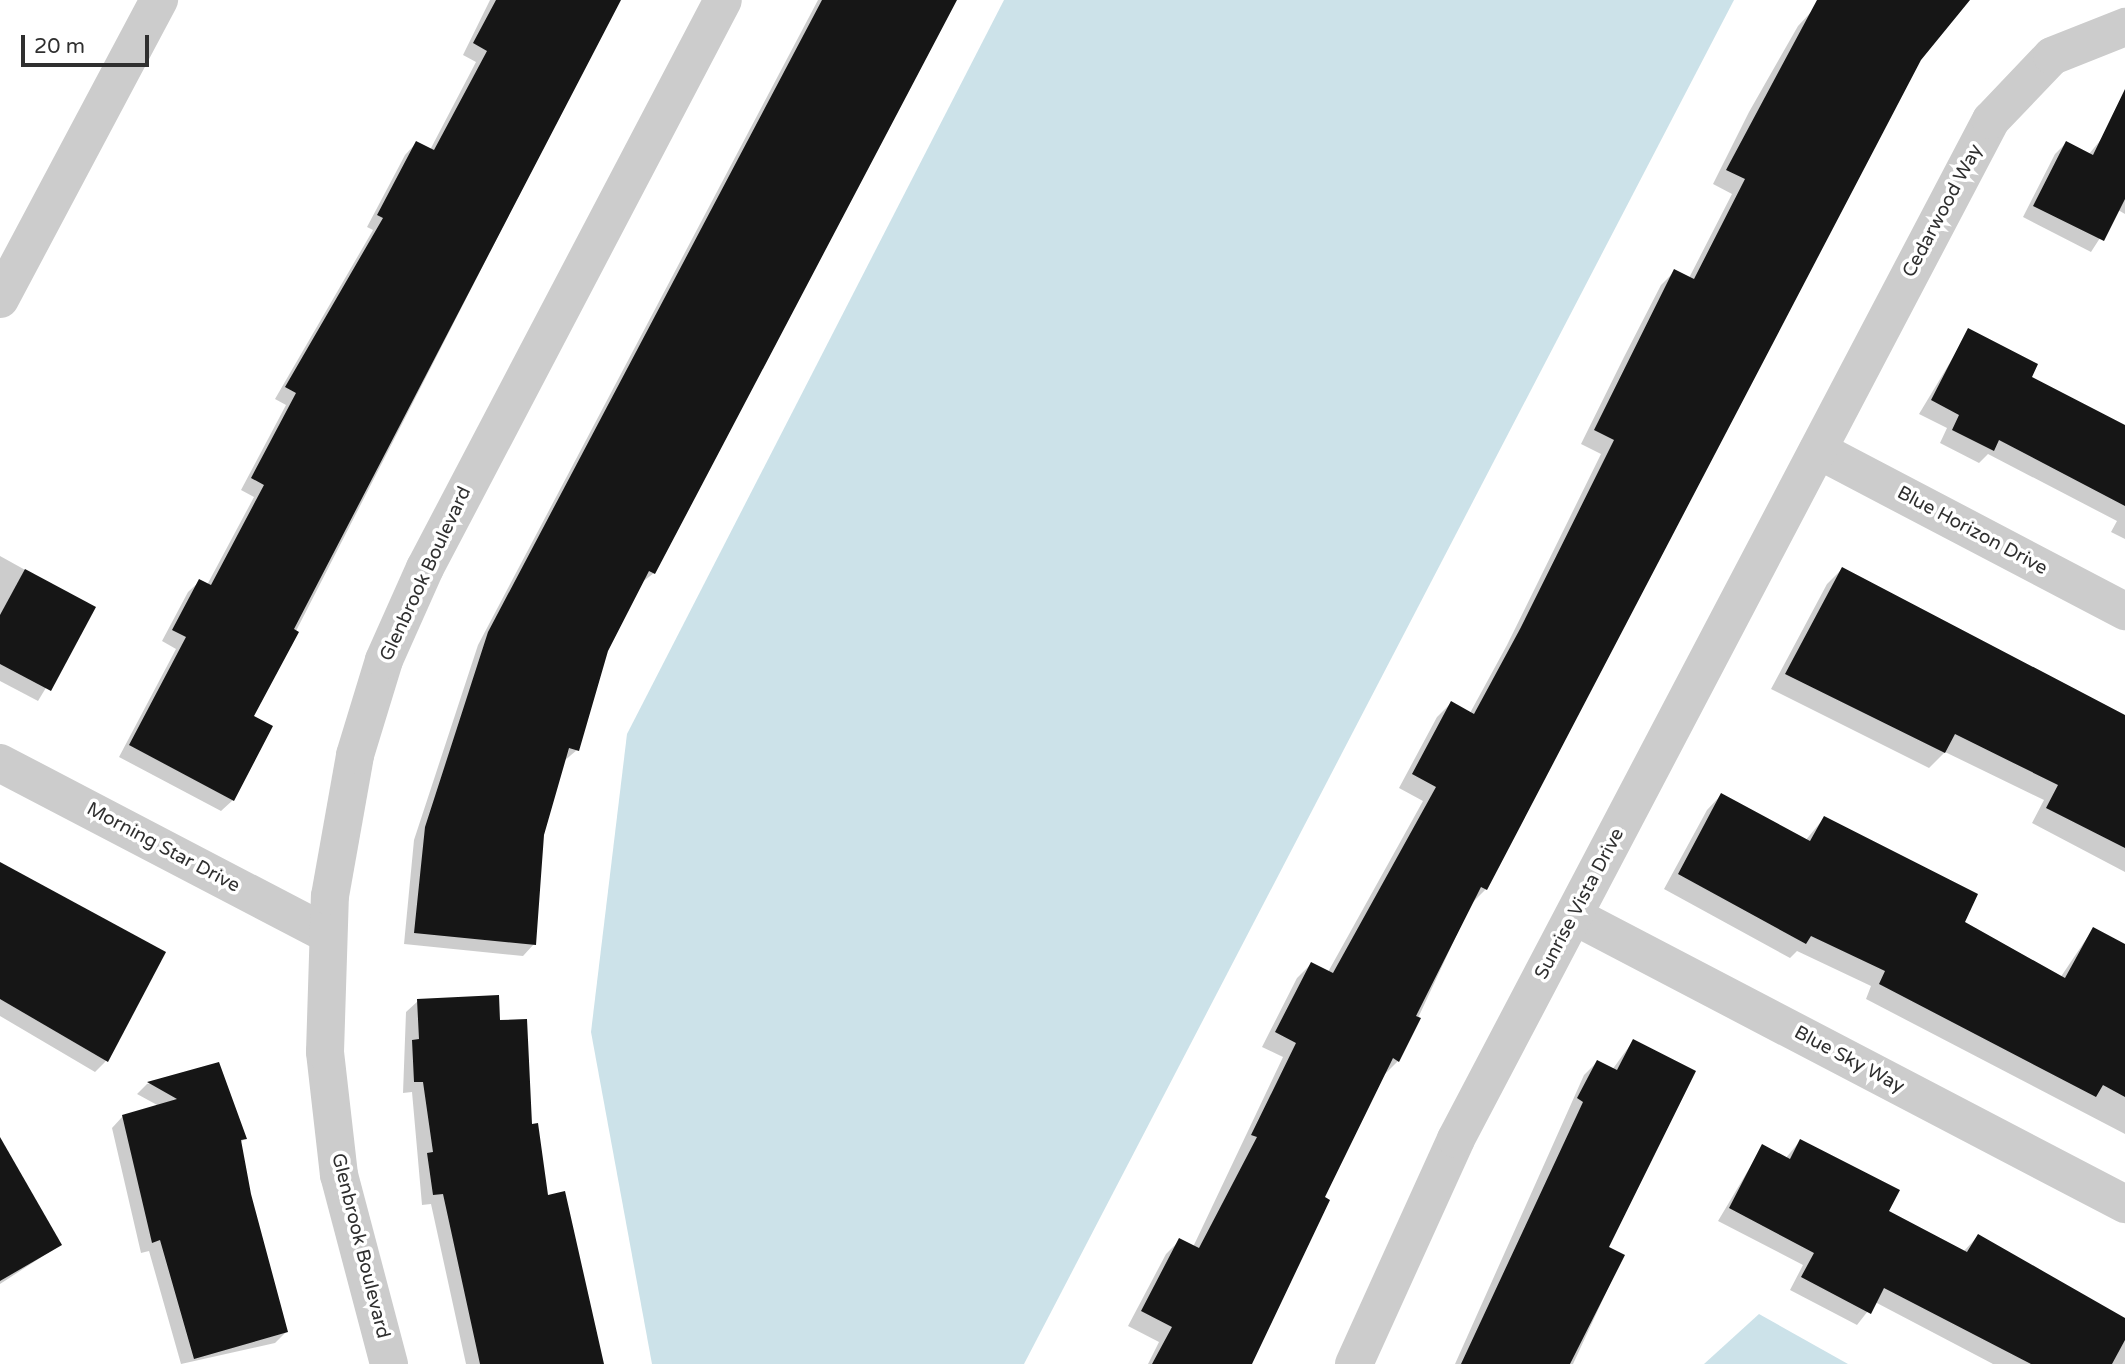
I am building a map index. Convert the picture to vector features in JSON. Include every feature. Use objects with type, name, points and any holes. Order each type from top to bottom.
[{"type":"street","points":[[0,299],[159,0]]},
{"type":"street","name":"Glenbrook Boulevard","points":[[389,1364],[332,1136],[325,1052],[327,934],[343,804],[368,707],[403,614],[723,0]]},
{"type":"street","name":"Cedarwood Way","points":[[1818,450],[2007,96],[2052,56],[2125,27]]},
{"type":"street","name":"Blue Horizon Drive","points":[[1818,450],[2125,611]]},
{"type":"street","name":"Sunrise Vista Drive","points":[[1354,1364],[1456,1139],[1818,450]]},
{"type":"street","name":"Morning Star Drive","points":[[0,762],[327,934]]},
{"type":"street","name":"Blue Sky Way","points":[[1574,916],[2125,1204]]},
{"type":"water","points":[[1004,0],[1734,0],[1024,1364],[652,1364],[591,1032],[627,734]]},
{"type":"water","points":[[1759,1314],[1848,1364],[1704,1364]]},
{"type":"building","points":[[496,0],[621,0],[294,629],[299,632],[254,716],[273,726],[234,801],[129,745],[186,637],[172,630],[199,579],[211,585],[264,485],[251,478],[296,393],[285,387],[383,218],[377,215],[416,141],[434,150],[487,51],[473,43]]},
{"type":"building","points":[[822,0],[957,0],[655,574],[649,571],[608,651],[579,751],[569,748],[544,835],[536,945],[414,933],[425,827],[488,632]]},
{"type":"building","points":[[1817,0],[1970,0],[1921,60],[1487,890],[1481,887],[1416,1016],[1421,1018],[1399,1062],[1393,1058],[1325,1197],[1330,1200],[1252,1364],[1152,1364],[1172,1327],[1141,1311],[1179,1238],[1199,1248],[1257,1137],[1251,1135],[1296,1043],[1275,1032],[1311,962],[1333,973],[1436,787],[1412,774],[1451,701],[1474,714],[1520,629],[1614,440],[1594,430],[1674,269],[1694,279],[1745,179],[1726,170]]},
{"type":"building","points":[[2125,89],[2125,199],[2104,241],[2033,206],[2066,141],[2093,155]]},
{"type":"building","points":[[1968,328],[2038,364],[2032,377],[2125,425],[2125,506],[1999,440],[1994,451],[1952,430],[1959,415],[1931,400]]},
{"type":"building","points":[[1842,567],[2125,715],[2125,848],[2046,808],[2058,785],[1955,734],[1945,753],[1785,674]]},
{"type":"building","points":[[25,569],[96,607],[51,691],[0,664],[0,615]]},
{"type":"building","points":[[1721,793],[1810,841],[1824,816],[1978,894],[1965,922],[2065,978],[2093,927],[2125,944],[2125,1097],[2103,1085],[2096,1097],[1879,984],[1885,971],[1811,936],[1806,944],[1678,874]]},
{"type":"building","points":[[0,862],[166,952],[108,1062],[0,999]]},
{"type":"building","points":[[499,995],[500,1020],[527,1019],[532,1124],[538,1123],[548,1195],[565,1191],[604,1364],[480,1364],[443,1194],[433,1195],[427,1153],[433,1152],[423,1082],[414,1082],[412,1040],[419,1039],[417,999]]},
{"type":"building","points":[[1633,1039],[1696,1071],[1609,1247],[1625,1255],[1570,1364],[1461,1364],[1583,1102],[1577,1098],[1597,1060],[1617,1070]]},
{"type":"building","points":[[219,1062],[247,1139],[241,1140],[251,1194],[288,1332],[194,1359],[160,1240],[152,1243],[122,1115],[177,1099],[147,1082]]},
{"type":"building","points":[[0,1137],[62,1245],[0,1281]]},
{"type":"building","points":[[1800,1139],[1900,1190],[1889,1211],[1967,1252],[1978,1234],[2125,1318],[2125,1340],[2112,1364],[2031,1364],[1884,1288],[1871,1314],[1801,1277],[1814,1253],[1729,1208],[1762,1144],[1790,1159]]}]
